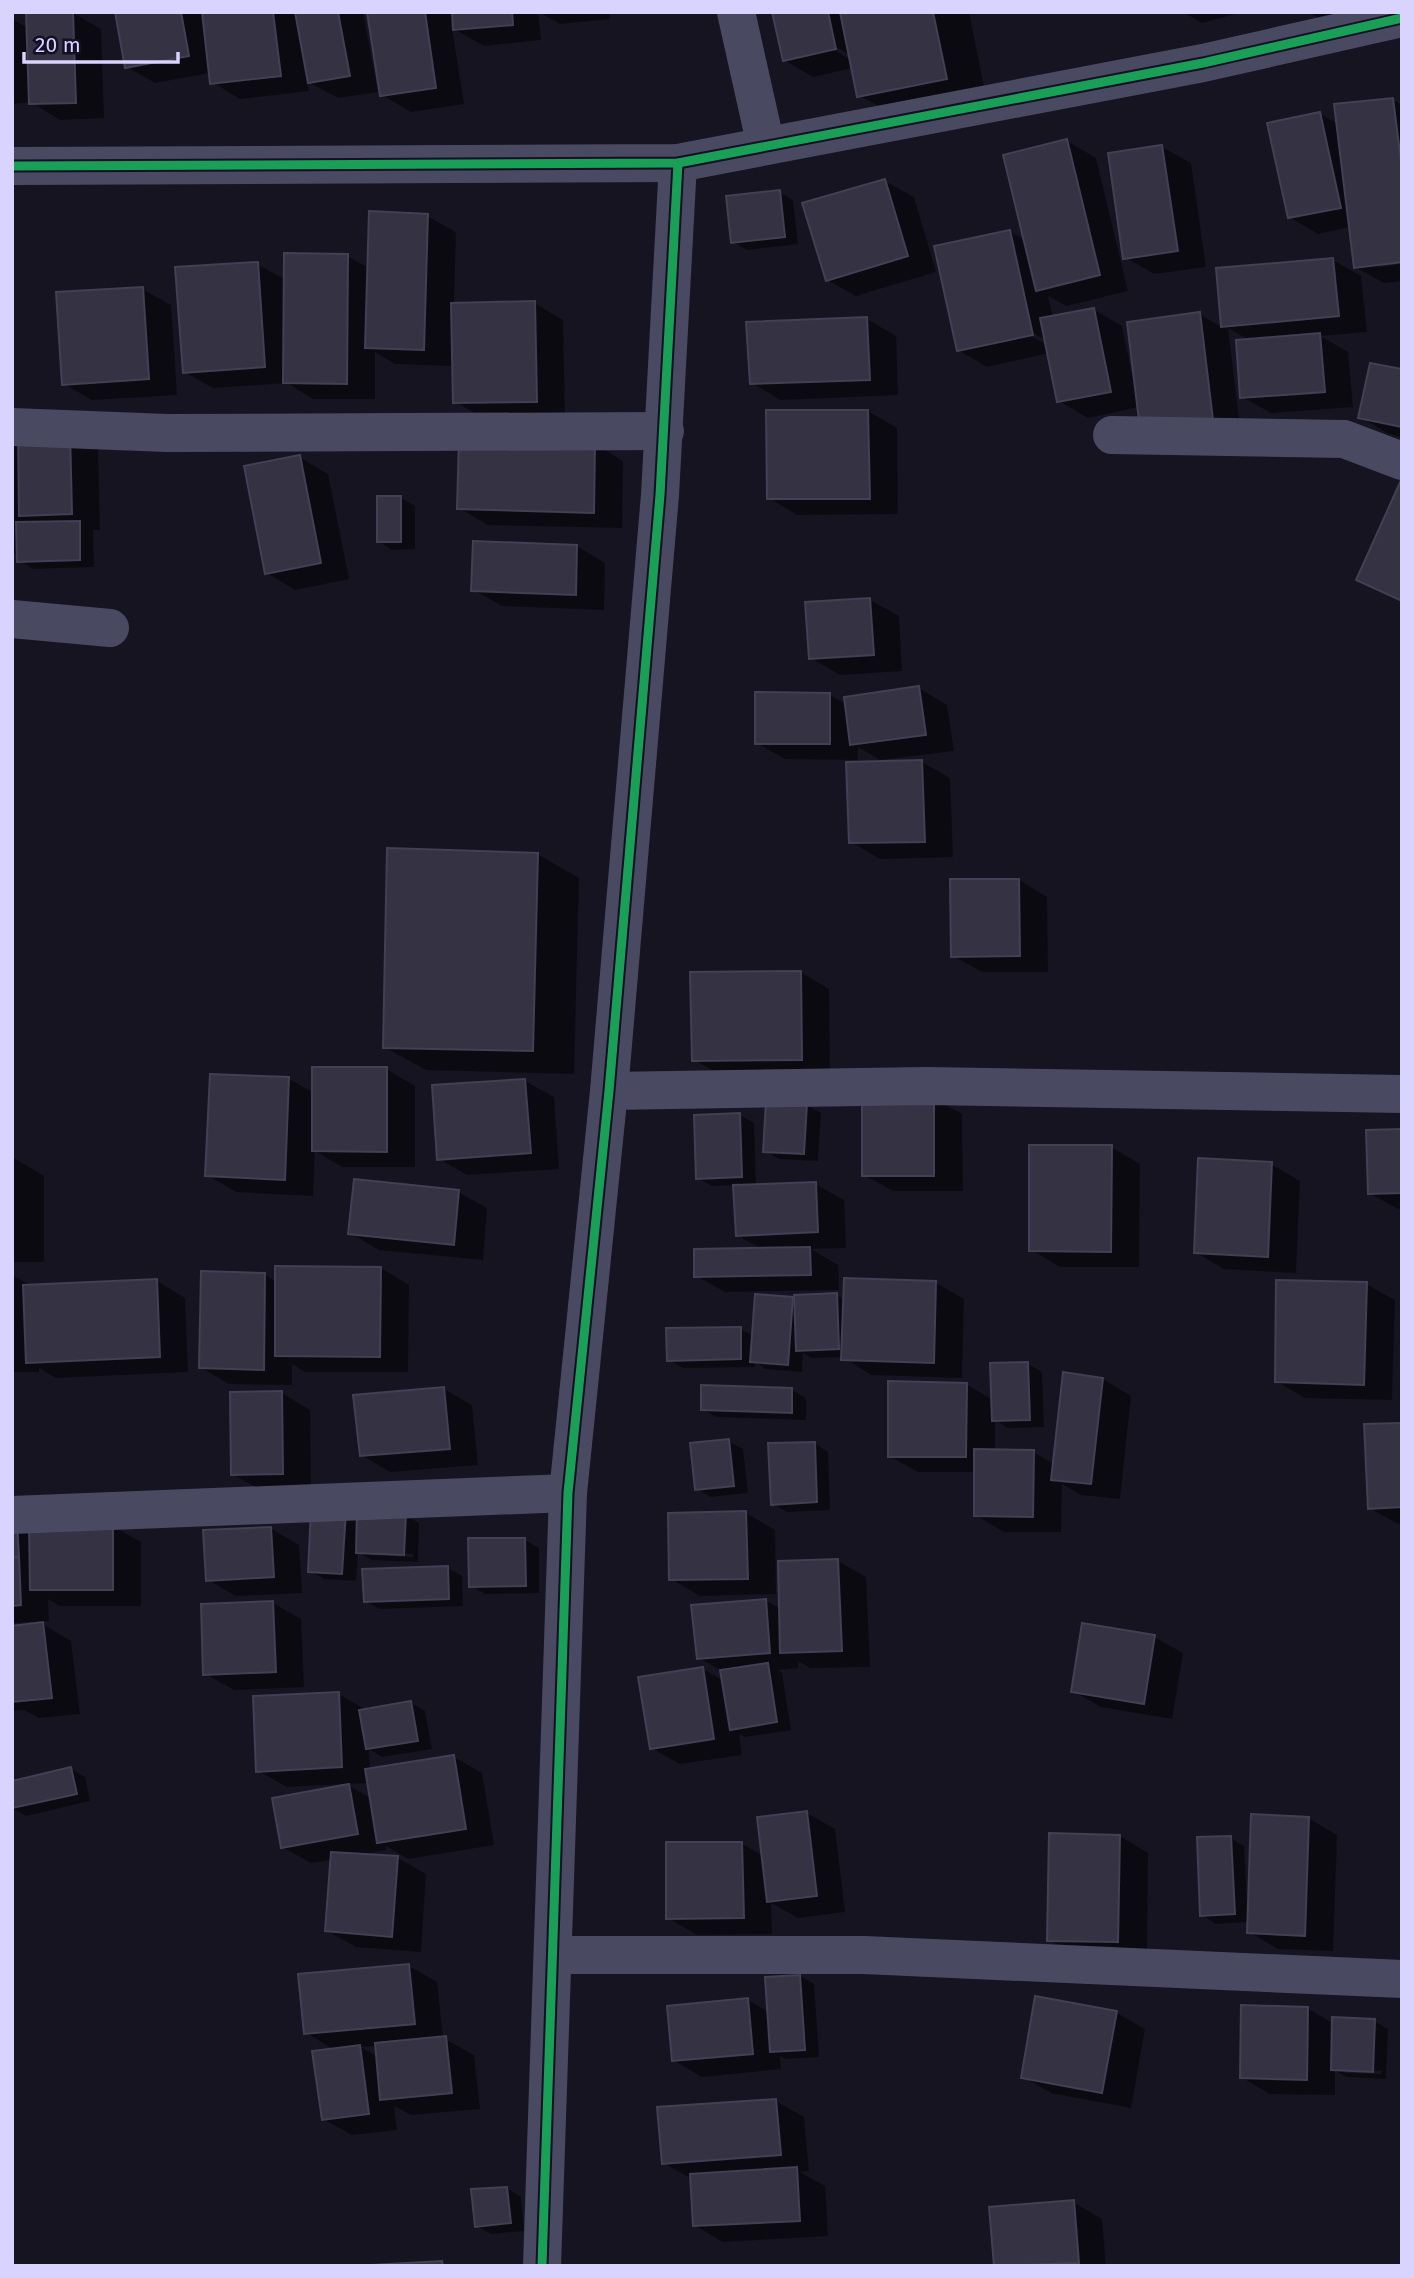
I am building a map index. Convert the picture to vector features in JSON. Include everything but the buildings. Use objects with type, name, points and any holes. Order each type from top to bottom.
[{"type":"street","points":[[736,12],[766,146]]},
{"type":"street","points":[[12,166],[678,163],[1203,62],[1402,18]]},
{"type":"street","points":[[542,2266],[568,1493],[609,1091],[664,432],[678,163]]},
{"type":"street","points":[[12,427],[167,433],[664,432]]},
{"type":"street","points":[[1112,435],[1344,439],[1402,461]]},
{"type":"street","points":[[12,619],[110,628]]},
{"type":"street","points":[[609,1091],[927,1086],[1402,1094]]},
{"type":"street","points":[[12,1515],[568,1493]]},
{"type":"street","points":[[553,1955],[864,1955],[1402,1979]]},
{"type":"cycle path","points":[[12,166],[678,163],[1203,63],[1402,18]]},
{"type":"cycle path","points":[[542,2266],[568,1493],[609,1091],[660,495],[678,163]]}]
